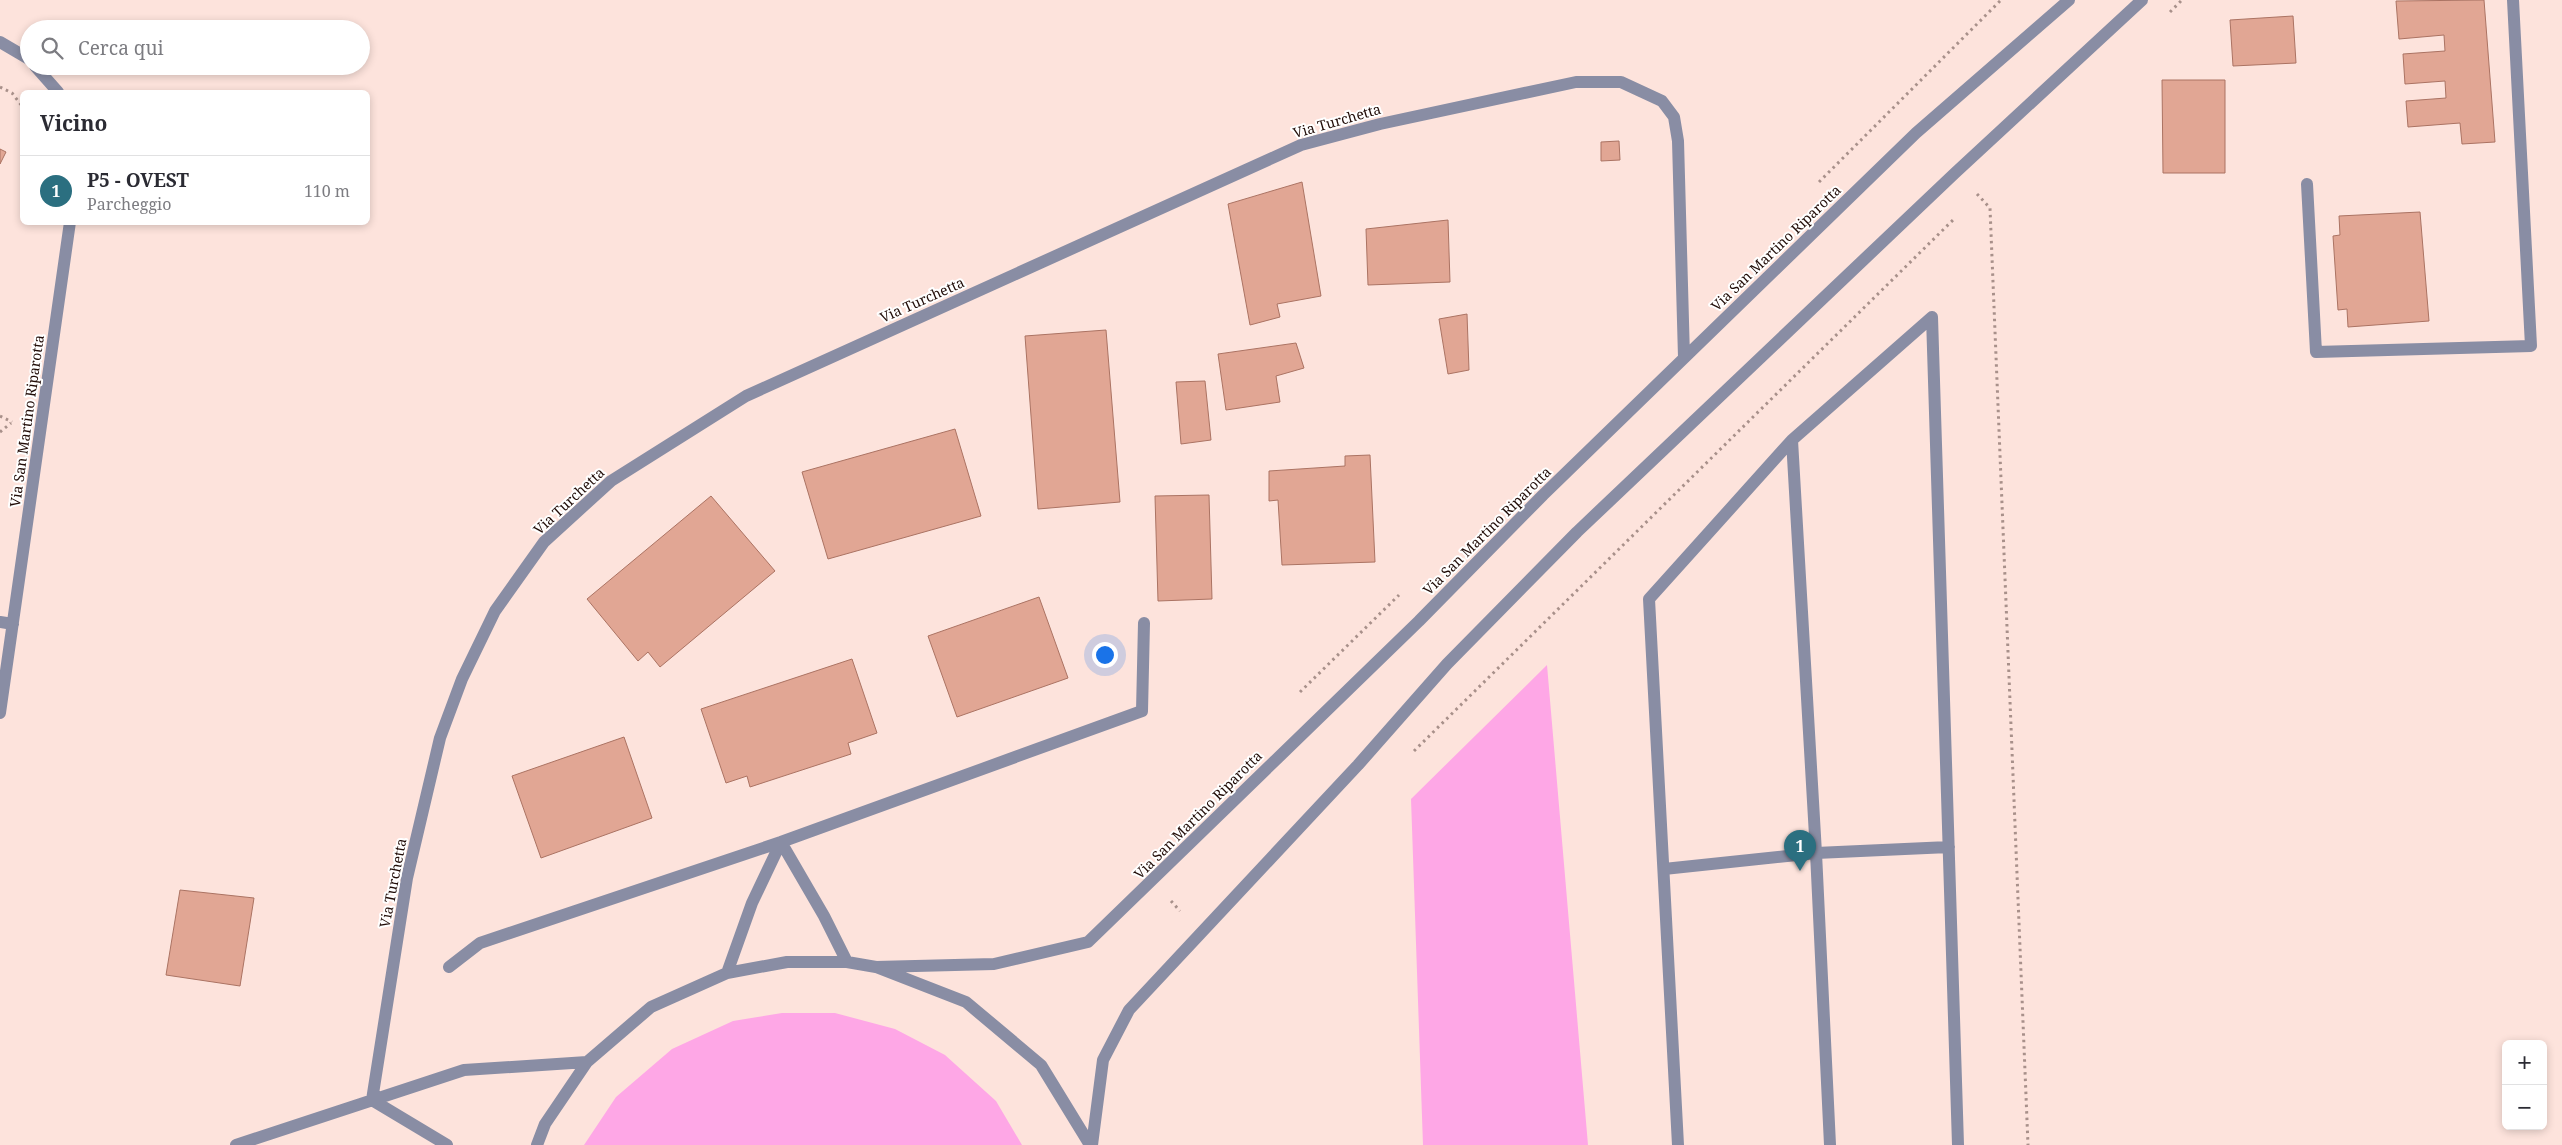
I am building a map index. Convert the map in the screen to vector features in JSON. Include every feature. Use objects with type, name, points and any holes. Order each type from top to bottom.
[{"type":"street","name":"Via San Martino Riparotta","points":[[876,967],[994,964],[1088,942],[1152,882],[1684,357],[1916,133],[2068,0]]},
{"type":"street","points":[[1091,1145],[1103,1060],[1129,1010],[1358,764],[1447,664],[1577,532],[1955,173],[2142,0]]},
{"type":"street","points":[[2307,184],[2316,352],[2531,346],[2514,0]]},
{"type":"street","points":[[0,42],[20,54]]},
{"type":"street","points":[[43,75],[56,90]]},
{"type":"street","name":"Via Turchetta","points":[[372,1100],[407,878],[440,738],[462,680],[495,611],[544,542],[611,481],[746,396],[1301,145],[1380,124],[1576,82],[1621,82],[1662,101],[1674,117],[1678,141],[1684,357]]},
{"type":"street","name":"Via San Martino Riparotta","points":[[0,714],[6,623],[70,225]]},
{"type":"street","points":[[1678,1145],[1649,600],[1792,440],[1932,317],[1958,1145]]},
{"type":"street","points":[[1792,440],[1816,853],[1830,1145]]},
{"type":"street","points":[[449,967],[480,943],[781,842],[1142,712],[1144,623]]},
{"type":"street","points":[[781,842],[824,916],[847,962]]},
{"type":"street","points":[[727,973],[752,903],[781,842]]},
{"type":"street","points":[[1664,868],[1816,853],[1949,847]]},
{"type":"street","points":[[537,1145],[545,1124],[587,1062],[651,1007],[727,973],[787,962],[847,962],[876,967],[966,1002],[1041,1065],[1091,1145]]},
{"type":"street","points":[[236,1145],[464,1070],[587,1062]]},
{"type":"street","points":[[372,1100],[447,1145]]},
{"type":"path","points":[[1817,184],[2001,0]]},
{"type":"path","points":[[0,87],[12,93],[20,103]]},
{"type":"path","points":[[1971,202],[1978,195],[1990,208],[2028,1145]]},
{"type":"path","points":[[1409,755],[1956,216]]},
{"type":"path","points":[[0,416],[12,422]]},
{"type":"path","points":[[1152,882],[1201,932]]},
{"type":"shaded area","points":[[1547,665],[1588,1145],[1423,1145],[1411,799]]},
{"type":"shaded area","points":[[782,1013],[835,1013],[895,1029],[945,1055],[996,1101],[1022,1145],[584,1145],[616,1097],[672,1049],[733,1021]]},
{"type":"building","points":[[2484,0],[2495,142],[2462,144],[2460,123],[2408,127],[2406,101],[2446,98],[2445,81],[2405,84],[2403,54],[2445,51],[2444,35],[2399,39],[2396,1]]},
{"type":"building","points":[[2293,16],[2296,63],[2233,66],[2230,20]]},
{"type":"building","points":[[2162,80],[2225,80],[2225,173],[2163,173]]},
{"type":"building","points":[[1619,141],[1620,160],[1601,161],[1601,142]]},
{"type":"building","points":[[0,149],[6,152],[0,164]]},
{"type":"building","points":[[1302,182],[1321,296],[1277,304],[1280,317],[1250,325],[1228,204]]},
{"type":"building","points":[[2420,212],[2429,321],[2348,327],[2347,309],[2338,310],[2333,236],[2340,235],[2339,216]]},
{"type":"building","points":[[1448,220],[1450,282],[1368,285],[1366,229]]},
{"type":"building","points":[[1467,314],[1469,370],[1448,374],[1439,319]]},
{"type":"building","points":[[1106,330],[1120,502],[1038,509],[1025,336]]},
{"type":"building","points":[[1296,343],[1304,368],[1276,376],[1280,402],[1226,410],[1218,354]]},
{"type":"building","points":[[1205,381],[1211,440],[1181,444],[1176,382]]},
{"type":"building","points":[[955,429],[981,516],[828,559],[802,472]]},
{"type":"building","points":[[1370,455],[1375,562],[1282,565],[1278,500],[1269,501],[1269,471],[1345,466],[1345,456]]},
{"type":"building","points":[[1209,495],[1212,599],[1158,601],[1155,496]]},
{"type":"building","points":[[711,496],[775,571],[660,667],[648,652],[638,661],[587,599]]},
{"type":"building","points":[[1039,597],[1068,678],[957,717],[928,636]]},
{"type":"building","points":[[852,659],[877,733],[848,743],[851,754],[750,787],[747,776],[726,783],[701,709]]},
{"type":"building","points":[[624,737],[652,818],[541,858],[512,776]]},
{"type":"building","points":[[180,890],[254,898],[240,986],[166,975]]},
{"type":"place","name":"P5 - OVEST","points":[[1800,871]]}]
